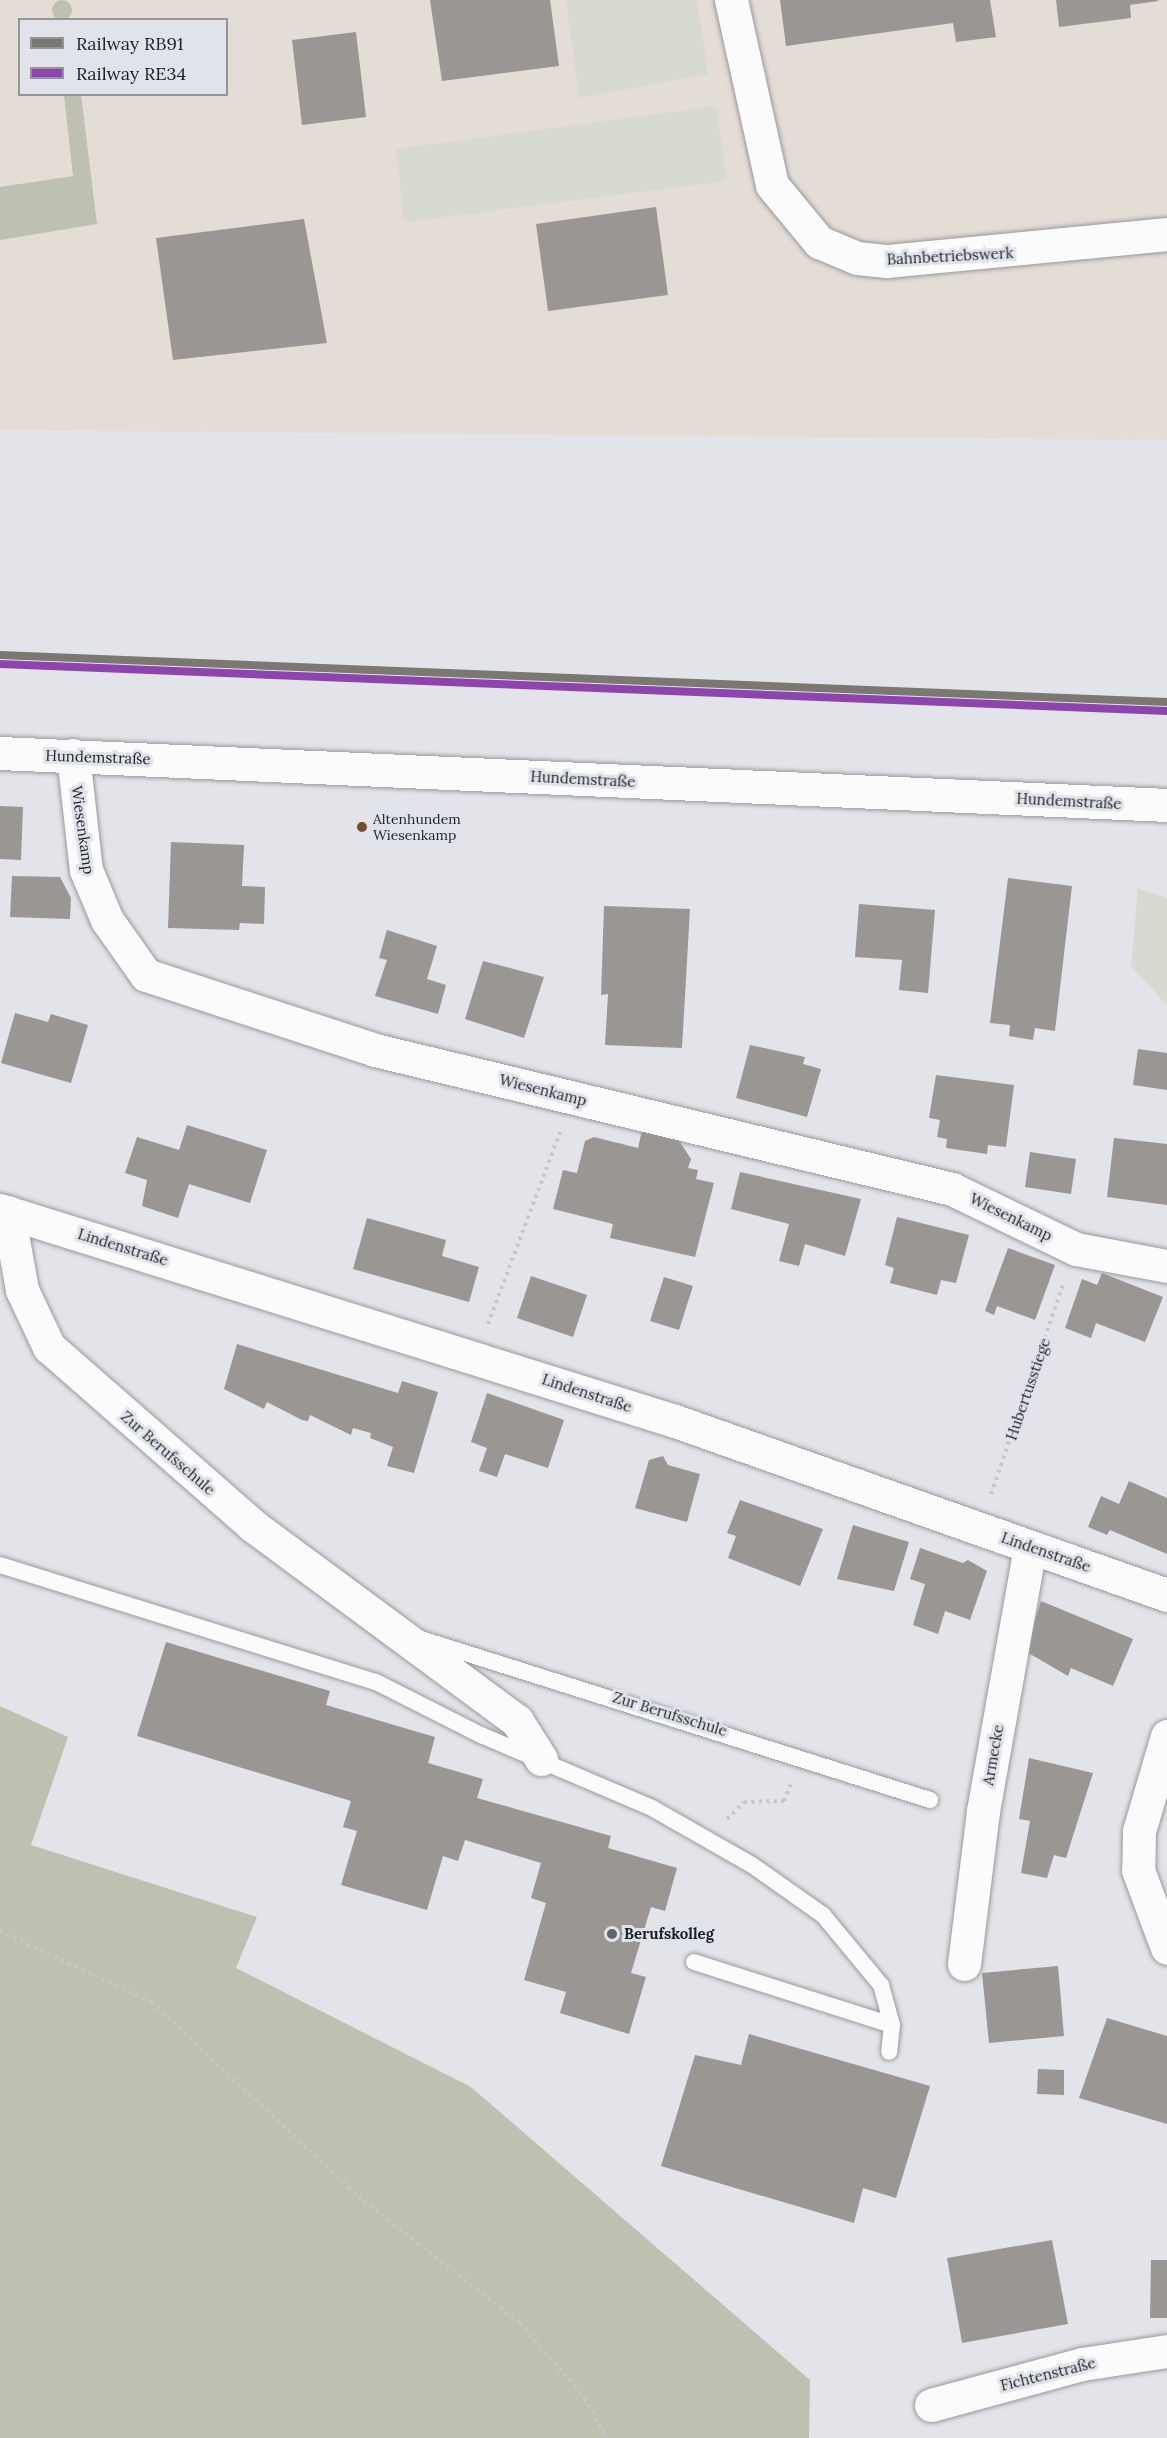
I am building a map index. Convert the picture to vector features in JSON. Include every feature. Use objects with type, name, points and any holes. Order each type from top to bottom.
[{"type":"street","name":"Bahnbetriebswerk","points":[[731,0],[772,185],[819,242],[857,258],[887,261],[1167,234]]},
{"type":"street","name":"Hundemstraße","points":[[0,753],[1167,805]]},
{"type":"street","name":"Wiesenkamp","points":[[73,755],[86,870],[106,920],[146,975],[375,1050],[952,1189],[1076,1249],[1149,1267],[1167,1266]]},
{"type":"street","name":"Lindenstraße","points":[[4,1211],[476,1356],[979,1528],[1167,1595]]},
{"type":"street","name":"Zur Berufsschule","points":[[4,1211],[22,1290],[49,1347],[260,1532],[408,1637],[459,1683],[517,1721],[541,1759]]},
{"type":"street","name":"Armecke","points":[[964,1964],[983,1811],[1029,1547]]},
{"type":"street","points":[[1167,1736],[1139,1831],[1138,1869],[1167,1948]]},
{"type":"street","name":"Fichtenstraße","points":[[931,2405],[1082,2364],[1167,2351]]},
{"type":"lane","points":[[0,1565],[376,1682],[541,1759],[614,1787],[708,1839],[823,1915],[872,1969],[892,2025],[889,2052]]},
{"type":"lane","name":"Zur Berufsschule","points":[[408,1637],[802,1756],[930,1800]]},
{"type":"lane","points":[[694,1962],[892,2025]]},
{"type":"path","points":[[476,1356],[573,1098]]},
{"type":"path","name":"Hubertusstiege","points":[[979,1528],[1076,1249]]},
{"type":"path","points":[[708,1839],[744,1802],[784,1801],[802,1756]]},
{"type":"path","points":[[0,1931],[151,2001],[364,2201],[520,2322],[585,2398],[606,2438]]},
{"type":"shaded area","points":[[0,0],[1167,0],[1167,440],[0,430]]},
{"type":"shaded area","points":[[566,0],[697,0],[708,74],[579,98]]},
{"type":"shaded area","points":[[716,106],[727,181],[404,222],[396,149]]},
{"type":"shaded area","points":[[1138,888],[1167,898],[1167,1005],[1131,966]]},
{"type":"green space","points":[[58,1],[66,1],[71,6],[71,14],[68,18],[56,18],[53,14],[53,6]]},
{"type":"green space","points":[[64,96],[81,96],[97,224],[0,240],[0,187],[73,176]]},
{"type":"green space","points":[[0,1706],[68,1737],[31,1845],[257,1917],[236,1968],[471,2087],[810,2380],[809,2438],[0,2438]]},
{"type":"building","points":[[430,0],[550,0],[559,66],[442,81]]},
{"type":"building","points":[[780,0],[990,0],[996,37],[956,42],[953,23],[786,46]]},
{"type":"building","points":[[1056,0],[1158,1],[1130,5],[1131,18],[1059,27]]},
{"type":"building","points":[[356,32],[366,117],[302,125],[292,40]]},
{"type":"building","points":[[656,207],[668,295],[548,311],[536,224]]},
{"type":"building","points":[[304,219],[327,343],[173,360],[156,238]]},
{"type":"building","points":[[0,806],[23,807],[21,860],[0,859]]},
{"type":"building","points":[[171,842],[244,845],[242,886],[265,887],[264,924],[240,923],[239,930],[168,928]]},
{"type":"building","points":[[12,876],[60,877],[71,898],[70,919],[10,917]]},
{"type":"building","points":[[1008,878],[1072,886],[1055,1031],[1035,1028],[1033,1040],[1009,1036],[1010,1025],[990,1023]]},
{"type":"building","points":[[859,904],[935,910],[928,993],[899,990],[902,960],[855,957]]},
{"type":"building","points":[[604,906],[690,909],[682,1048],[605,1045],[608,994],[601,995]]},
{"type":"building","points":[[387,930],[437,946],[427,979],[446,985],[438,1014],[375,996],[387,960],[379,958]]},
{"type":"building","points":[[483,961],[544,977],[524,1038],[465,1019]]},
{"type":"building","points":[[15,1013],[48,1022],[51,1014],[88,1025],[71,1083],[1,1063]]},
{"type":"building","points":[[750,1045],[805,1057],[803,1064],[821,1069],[807,1117],[736,1098]]},
{"type":"building","points":[[1138,1049],[1167,1053],[1167,1090],[1133,1085]]},
{"type":"building","points":[[936,1075],[1014,1085],[1006,1147],[988,1145],[987,1154],[946,1148],[947,1139],[937,1137],[940,1120],[929,1118]]},
{"type":"building","points":[[187,1125],[267,1150],[250,1203],[189,1184],[178,1218],[142,1206],[147,1180],[125,1173],[137,1137],[179,1150]]},
{"type":"building","points":[[642,1130],[678,1139],[691,1159],[688,1168],[698,1170],[696,1179],[714,1183],[695,1257],[610,1238],[613,1224],[553,1209],[563,1170],[577,1173],[585,1141],[594,1137],[638,1148]]},
{"type":"building","points":[[1114,1138],[1167,1144],[1167,1205],[1107,1197]]},
{"type":"building","points":[[1030,1152],[1076,1159],[1071,1194],[1025,1187]]},
{"type":"building","points":[[740,1172],[861,1199],[845,1256],[805,1244],[799,1266],[779,1261],[789,1224],[731,1209]]},
{"type":"building","points":[[897,1217],[969,1235],[956,1283],[941,1280],[937,1295],[890,1283],[894,1268],[885,1265]]},
{"type":"building","points":[[367,1218],[446,1240],[442,1256],[479,1267],[469,1302],[353,1269]]},
{"type":"building","points":[[1008,1248],[1055,1265],[1035,1320],[997,1306],[994,1315],[985,1311]]},
{"type":"building","points":[[1102,1273],[1163,1297],[1145,1342],[1096,1323],[1091,1338],[1065,1328],[1082,1279],[1097,1285]]},
{"type":"building","points":[[531,1276],[587,1295],[573,1337],[517,1318]]},
{"type":"building","points":[[664,1277],[693,1286],[679,1330],[650,1321]]},
{"type":"building","points":[[237,1344],[398,1393],[402,1381],[438,1392],[414,1473],[387,1466],[393,1447],[370,1438],[371,1433],[353,1428],[351,1435],[310,1415],[308,1421],[302,1420],[267,1402],[264,1409],[224,1389]]},
{"type":"building","points":[[487,1393],[564,1420],[548,1468],[505,1454],[497,1477],[479,1471],[487,1448],[471,1442]]},
{"type":"building","points":[[663,1456],[668,1465],[700,1474],[687,1522],[635,1508],[649,1460]]},
{"type":"building","points":[[1129,1481],[1167,1498],[1167,1554],[1110,1530],[1107,1535],[1088,1527],[1101,1496],[1119,1504]]},
{"type":"building","points":[[740,1500],[823,1529],[800,1586],[728,1558],[736,1536],[727,1533]]},
{"type":"building","points":[[853,1525],[909,1542],[894,1591],[837,1579]]},
{"type":"building","points":[[920,1548],[963,1563],[968,1560],[987,1571],[970,1620],[945,1611],[938,1634],[913,1625],[925,1584],[910,1579]]},
{"type":"building","points":[[1041,1601],[1133,1639],[1113,1686],[1071,1668],[1068,1676],[1025,1651]]},
{"type":"building","points":[[166,1642],[330,1691],[326,1705],[435,1737],[428,1763],[483,1779],[477,1798],[611,1836],[608,1848],[677,1868],[665,1911],[651,1907],[631,1973],[646,1977],[629,2034],[560,2013],[566,1992],[524,1980],[546,1903],[531,1898],[541,1863],[465,1840],[458,1861],[443,1856],[427,1910],[341,1885],[357,1831],[343,1827],[351,1801],[137,1736]]},
{"type":"building","points":[[1029,1758],[1093,1773],[1066,1858],[1054,1855],[1047,1878],[1021,1873],[1030,1821],[1019,1819]]},
{"type":"building","points":[[1058,1966],[1064,2036],[989,2043],[982,1973]]},
{"type":"building","points":[[1107,2018],[1167,2036],[1167,2124],[1079,2098]]},
{"type":"building","points":[[749,2034],[930,2086],[896,2198],[863,2188],[854,2223],[661,2166],[695,2055],[741,2065]]},
{"type":"building","points":[[1038,2069],[1064,2070],[1064,2095],[1037,2094]]},
{"type":"building","points":[[1052,2240],[1068,2324],[962,2343],[947,2258]]},
{"type":"building","points":[[1151,2260],[1167,2260],[1167,2318],[1150,2318]]},
{"type":"rail line","name":"RB91","points":[[0,655],[1167,702]]},
{"type":"rail line","name":"RE34","points":[[0,664],[1167,711]]},
{"type":"place","name":"Altenhundem Wiesenkamp","points":[[362,827]]},
{"type":"place","name":"Berufskolleg","points":[[612,1934]]}]
